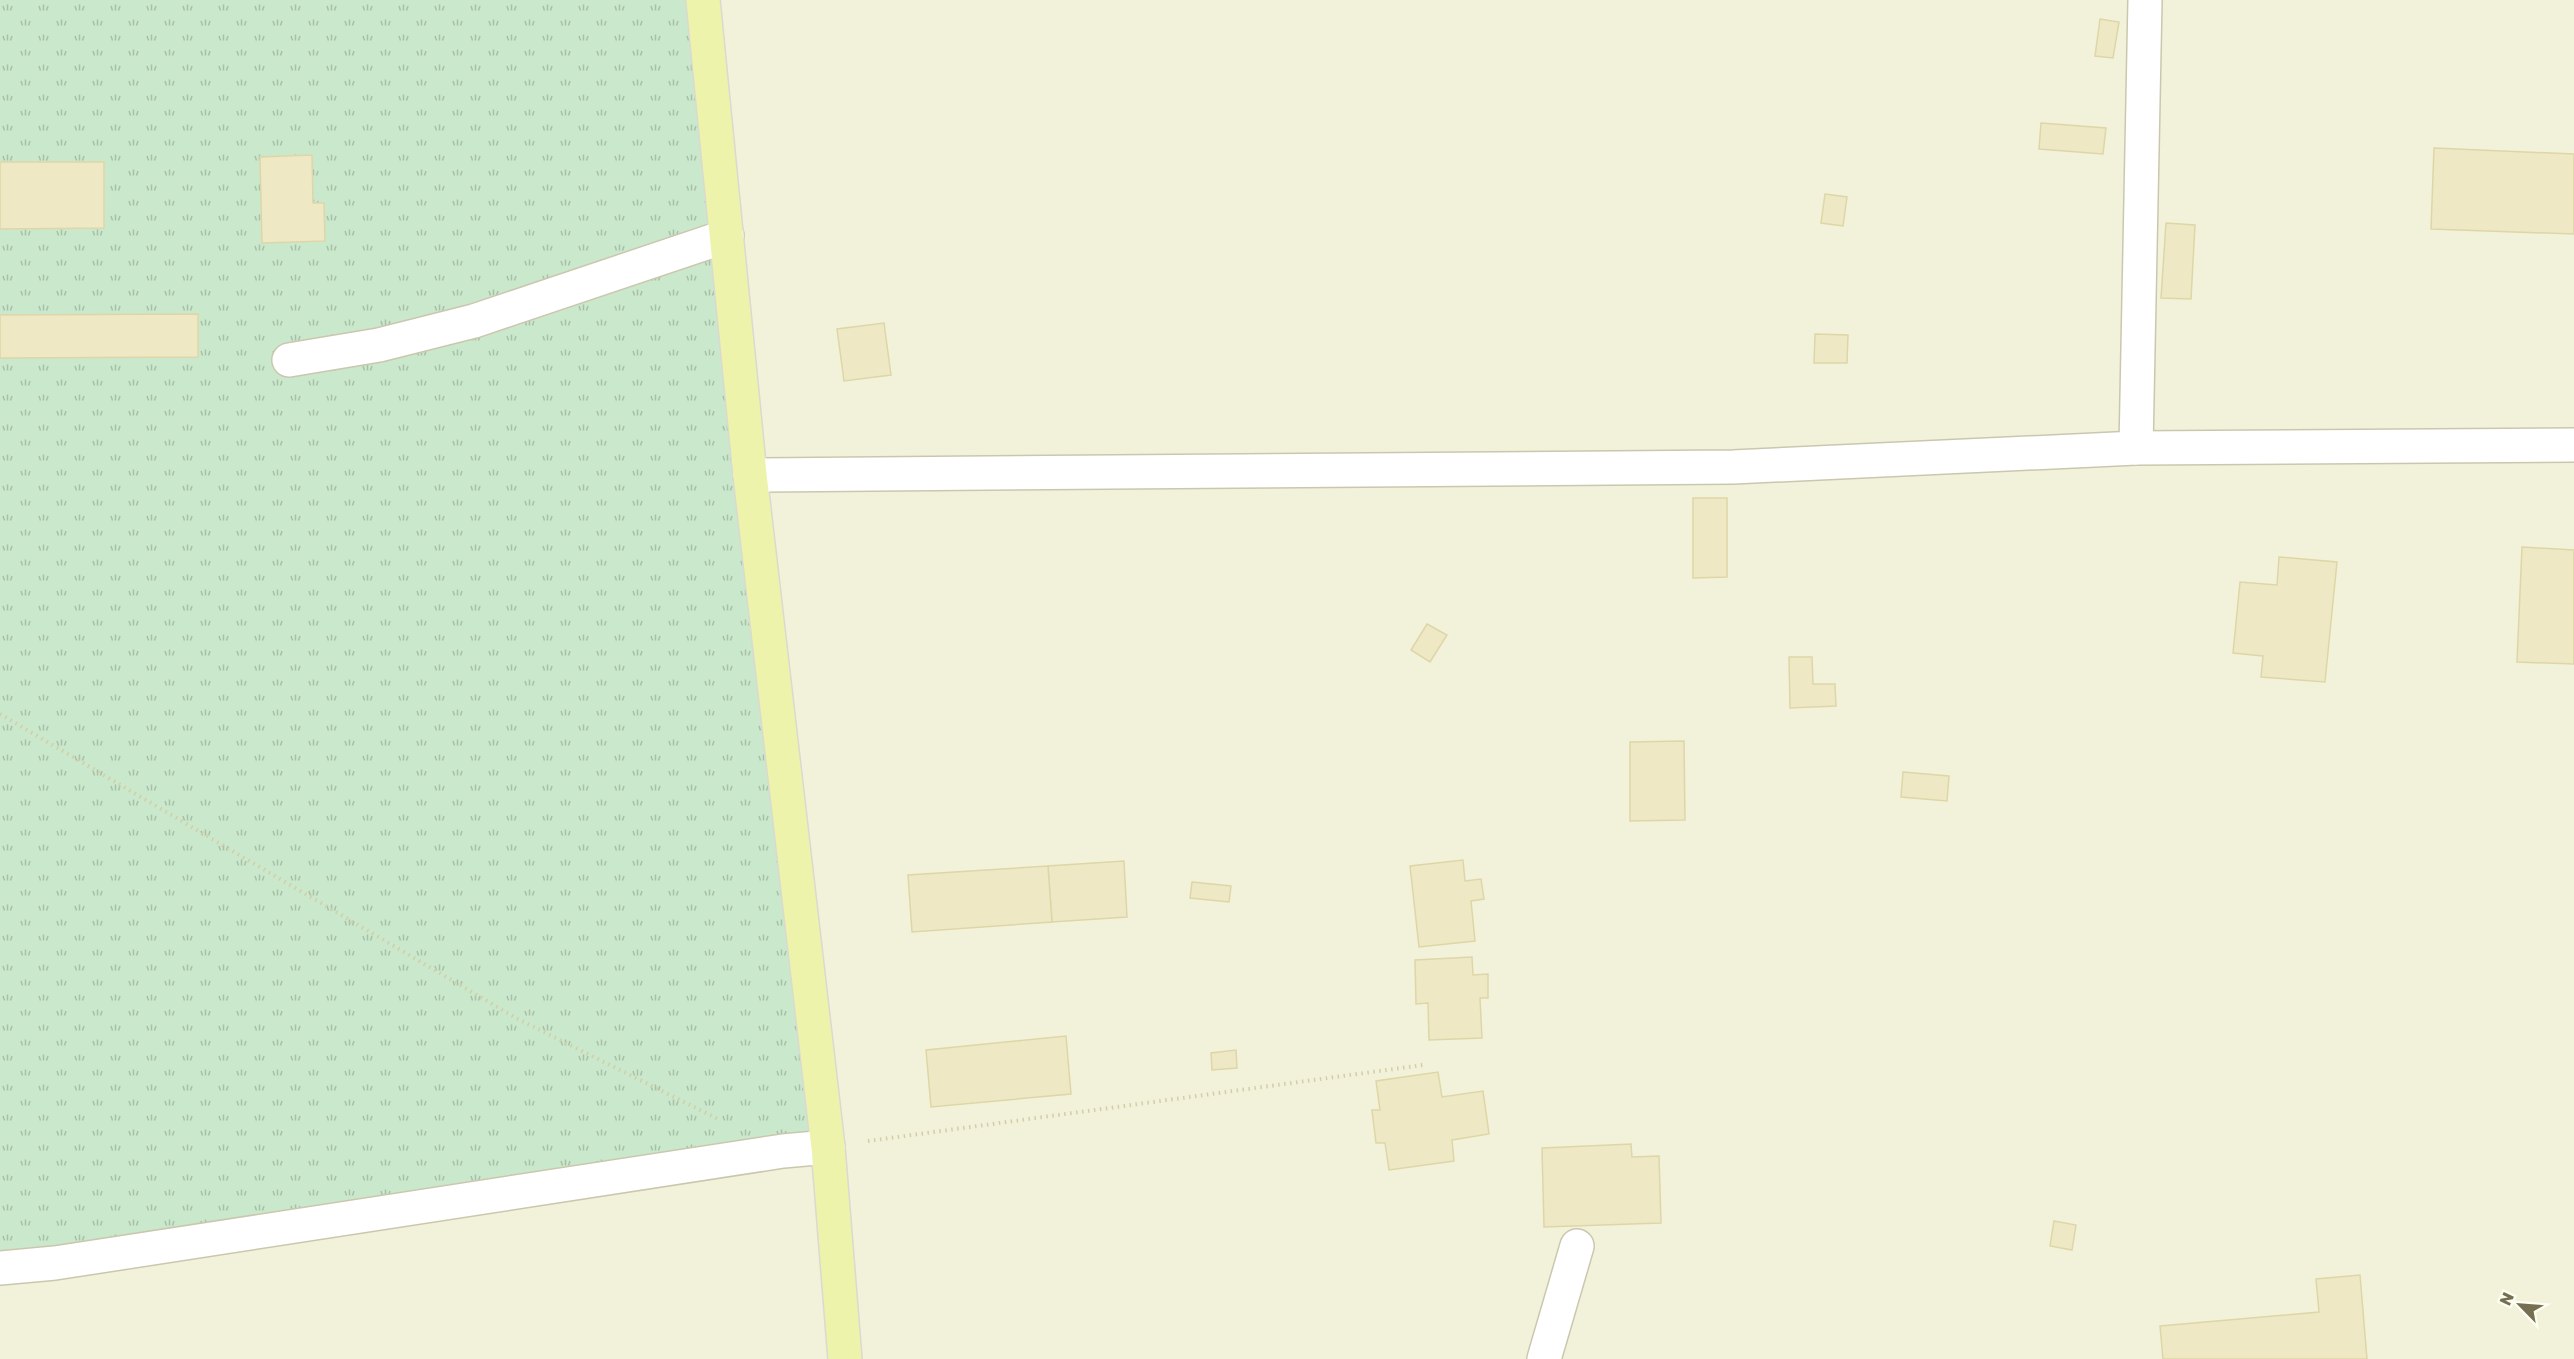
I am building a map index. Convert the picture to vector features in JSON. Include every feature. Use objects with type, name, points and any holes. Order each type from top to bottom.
[{"type":"main road","points":[[703,0],[750,475],[828,1147],[845,1359]]},
{"type":"street","points":[[2136,448],[2145,0]]},
{"type":"street","points":[[289,360],[379,345],[474,321],[727,236]]},
{"type":"street","points":[[750,475],[1733,467],[2136,448],[2574,446]]},
{"type":"street","points":[[0,1268],[55,1263],[828,1147]]},
{"type":"street","points":[[1544,1359],[1577,1246]]},
{"type":"path","points":[[0,714],[516,1018],[719,1119]]},
{"type":"path","points":[[828,1147],[1423,1065]]},
{"type":"shaded area","points":[[0,0],[2574,0],[2574,1359],[0,1359]]},
{"type":"green space","points":[[0,0],[698,0],[816,1153],[0,1267]]},
{"type":"building","points":[[2100,19],[2119,22],[2113,58],[2095,56]]},
{"type":"building","points":[[2041,123],[2106,128],[2103,154],[2039,149]]},
{"type":"building","points":[[2434,148],[2574,154],[2574,234],[2431,229]]},
{"type":"building","points":[[312,155],[313,203],[324,203],[325,241],[262,243],[260,157]]},
{"type":"building","points":[[0,162],[104,162],[104,228],[0,229]]},
{"type":"building","points":[[1825,194],[1847,197],[1843,226],[1821,223]]},
{"type":"building","points":[[2166,223],[2195,225],[2191,299],[2161,298]]},
{"type":"building","points":[[198,314],[198,357],[0,358],[0,315]]},
{"type":"building","points":[[884,323],[891,375],[844,381],[837,329]]},
{"type":"building","points":[[1815,334],[1848,335],[1847,363],[1814,363]]},
{"type":"building","points":[[1693,498],[1727,498],[1727,577],[1693,578]]},
{"type":"building","points":[[2522,547],[2574,550],[2574,664],[2517,662]]},
{"type":"building","points":[[2279,557],[2337,562],[2325,682],[2261,677],[2263,656],[2233,653],[2240,582],[2277,585]]},
{"type":"building","points":[[1427,624],[1447,635],[1430,662],[1411,650]]},
{"type":"building","points":[[1789,657],[1812,657],[1813,684],[1835,684],[1836,706],[1790,708]]},
{"type":"building","points":[[1684,741],[1685,820],[1630,821],[1630,742]]},
{"type":"building","points":[[1903,772],[1949,776],[1947,801],[1901,797]]},
{"type":"building","points":[[1463,860],[1465,881],[1481,879],[1484,899],[1471,901],[1475,941],[1419,947],[1410,866]]},
{"type":"building","points":[[1124,861],[1127,917],[1052,922],[1048,866]]},
{"type":"building","points":[[1048,866],[1052,922],[912,932],[908,875]]},
{"type":"building","points":[[1192,882],[1231,886],[1229,902],[1190,898]]},
{"type":"building","points":[[1472,957],[1473,975],[1488,974],[1488,998],[1480,998],[1482,1038],[1429,1040],[1428,1003],[1416,1004],[1415,960]]},
{"type":"building","points":[[1066,1036],[1071,1094],[931,1107],[926,1050]]},
{"type":"building","points":[[1236,1050],[1237,1068],[1212,1070],[1211,1053]]},
{"type":"building","points":[[1438,1072],[1442,1097],[1483,1091],[1489,1134],[1452,1140],[1454,1161],[1389,1170],[1385,1143],[1376,1143],[1372,1110],[1380,1110],[1376,1081]]},
{"type":"building","points":[[1631,1144],[1632,1157],[1659,1156],[1661,1223],[1544,1227],[1542,1148]]},
{"type":"building","points":[[2054,1221],[2076,1225],[2072,1250],[2050,1246]]},
{"type":"building","points":[[2360,1275],[2367,1359],[2163,1359],[2160,1326],[2319,1312],[2316,1279]]}]
